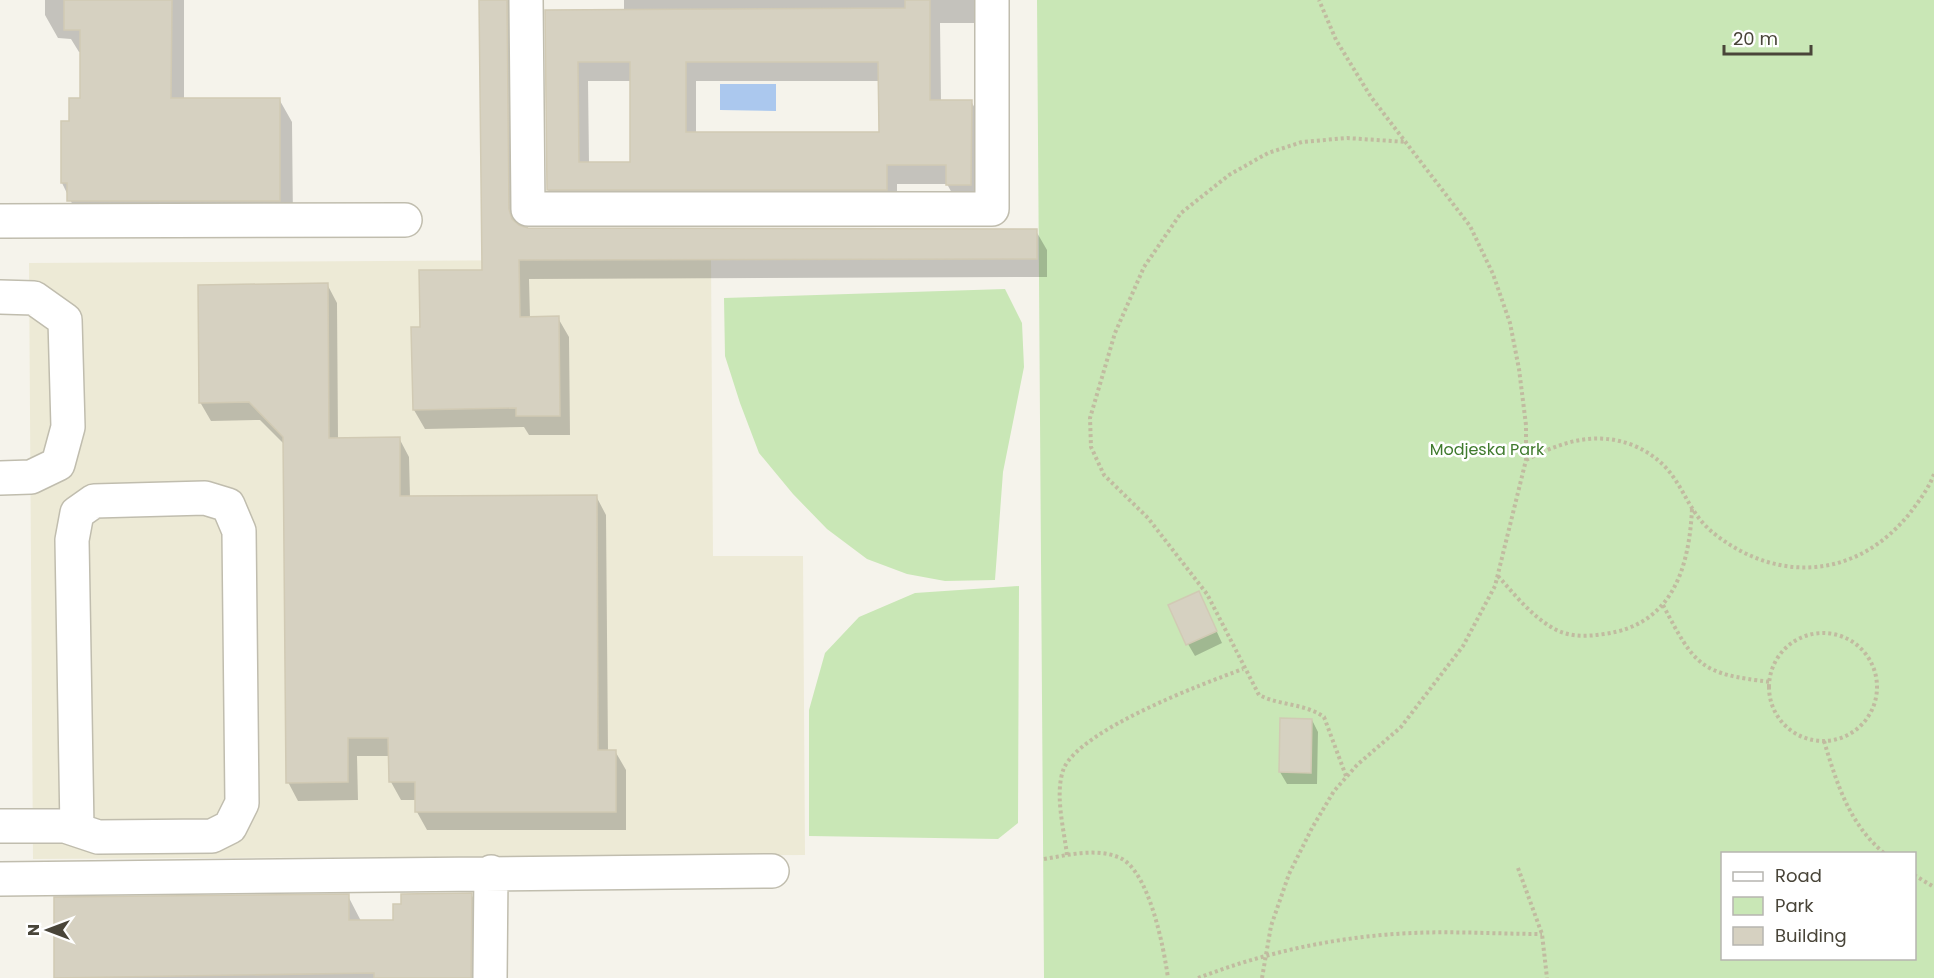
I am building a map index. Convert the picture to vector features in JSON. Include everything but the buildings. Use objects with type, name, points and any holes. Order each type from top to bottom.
[{"type":"lane","points":[[526,0],[528,209],[992,209],[992,0]]},
{"type":"lane","points":[[0,221],[405,220]]},
{"type":"lane","points":[[0,297],[34,297],[65,320],[68,428],[58,464],[31,477],[0,478]]},
{"type":"lane","points":[[0,826],[65,826],[99,837],[212,836],[230,827],[242,803],[239,531],[228,505],[206,498],[94,501],[77,513],[72,540],[77,829]]},
{"type":"lane","points":[[0,879],[492,872],[772,871]]},
{"type":"lane","points":[[490,978],[492,872]]},
{"type":"path","points":[[1262,978],[1271,926],[1289,874],[1311,828],[1334,791],[1401,727],[1463,646],[1495,586],[1526,460],[1526,425],[1519,369],[1510,323],[1493,274],[1470,226],[1371,97],[1336,40],[1319,0]]},
{"type":"path","points":[[1347,777],[1324,717],[1301,705],[1273,702],[1259,695],[1243,669],[1207,594],[1148,518],[1104,475],[1095,459],[1089,432],[1090,418],[1115,333],[1144,267],[1181,213],[1229,175],[1268,153],[1302,142],[1347,138],[1407,142]]},
{"type":"path","points":[[1526,460],[1555,445],[1579,439],[1598,438],[1634,446],[1663,462],[1679,483],[1692,507],[1715,535],[1758,559],[1793,566],[1824,567],[1858,557],[1883,542],[1915,507],[1934,474]]},
{"type":"path","points":[[1498,575],[1531,612],[1564,634],[1587,636],[1614,633],[1640,624],[1663,605],[1683,574],[1688,552],[1692,507]]},
{"type":"path","points":[[1663,605],[1684,645],[1698,663],[1719,674],[1771,682]]},
{"type":"path","points":[[1832,634],[1850,640],[1862,649],[1875,673],[1877,687],[1872,708],[1862,725],[1850,734],[1824,741],[1801,736],[1786,725],[1775,711],[1770,691],[1771,682],[1777,660],[1786,649],[1810,635],[1832,634]]},
{"type":"path","points":[[1067,855],[1060,790],[1064,768],[1077,752],[1101,732],[1202,684],[1243,669]]},
{"type":"path","points":[[1824,741],[1839,791],[1851,816],[1883,852]]},
{"type":"path","points":[[1044,859],[1102,852],[1121,857],[1137,874],[1152,909],[1168,978]]},
{"type":"path","points":[[1518,868],[1542,934],[1546,978]]},
{"type":"path","points":[[1916,876],[1934,887]]},
{"type":"path","points":[[1198,978],[1266,955],[1347,939],[1413,933],[1542,934]]},
{"type":"shaded area","points":[[711,259],[713,556],[803,556],[805,855],[33,859],[29,263]]},
{"type":"green space","name":"Modjeska Park","points":[[1037,0],[1934,0],[1934,978],[1044,978]]},
{"type":"green space","points":[[1005,289],[1022,323],[1024,367],[1003,472],[995,580],[945,581],[907,574],[867,559],[827,529],[793,494],[759,453],[725,356],[724,298]]},
{"type":"green space","points":[[1019,586],[1018,823],[998,839],[809,836],[809,710],[825,653],[859,617],[915,593]]},
{"type":"water","points":[[720,84],[776,84],[776,111],[720,110]]}]
